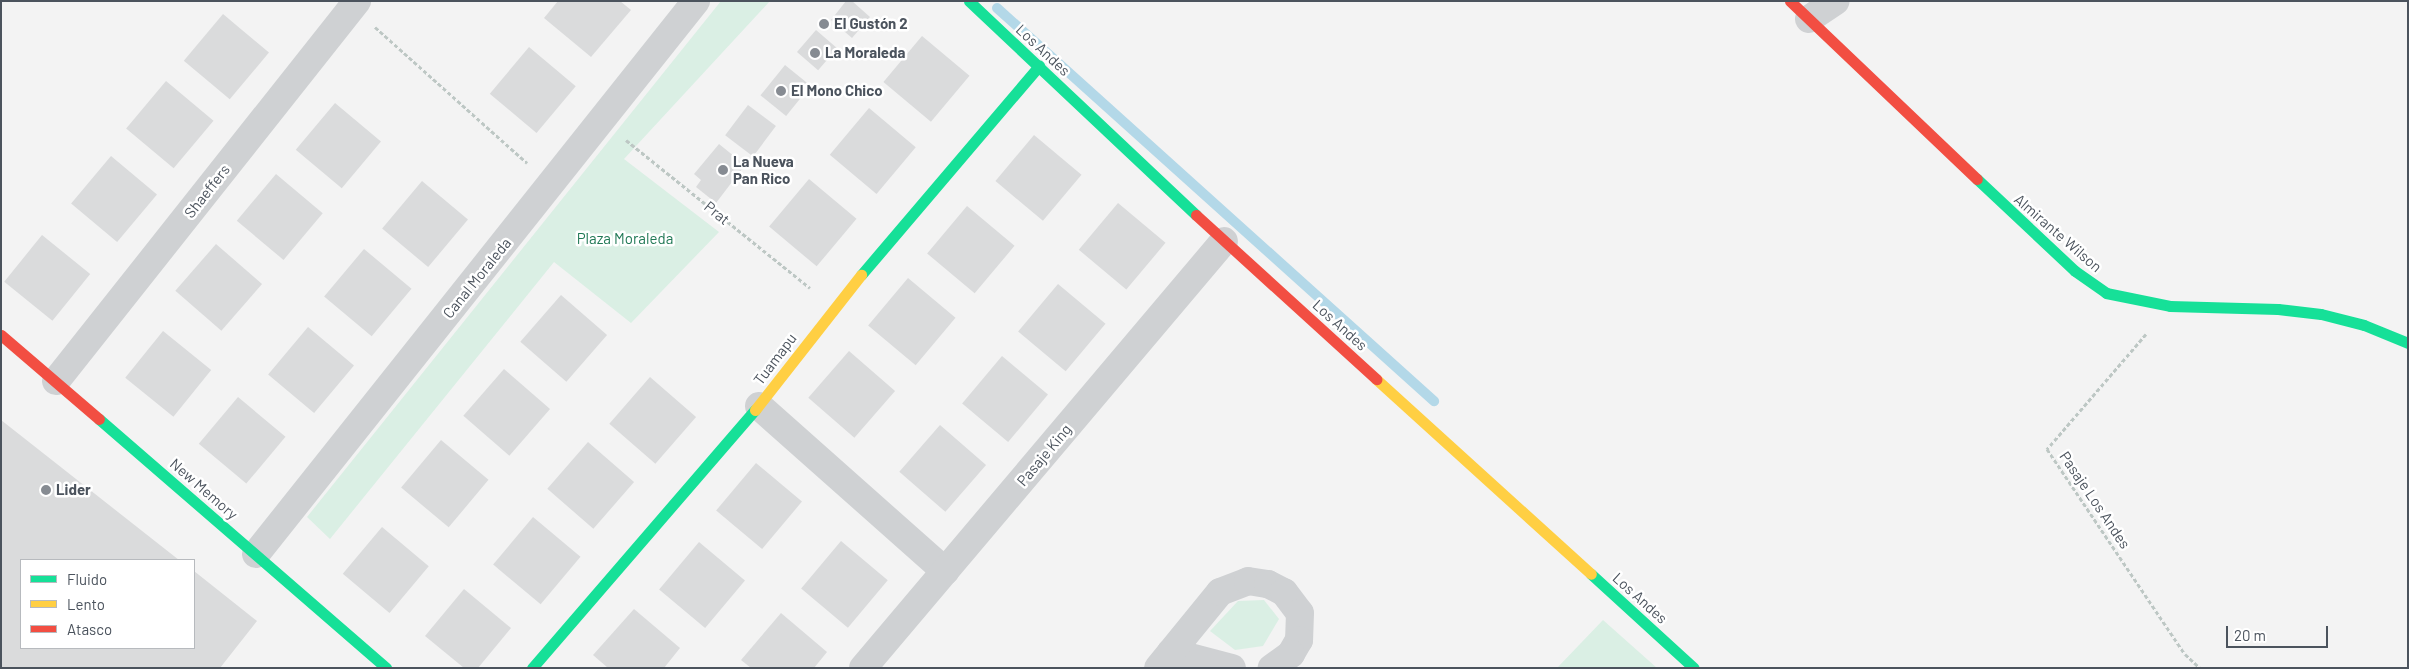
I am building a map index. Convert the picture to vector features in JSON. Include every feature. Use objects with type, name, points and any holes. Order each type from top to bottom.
[{"type":"street","name":"Canal Moraleda","points":[[256,554],[552,185],[600,119],[696,1]]},
{"type":"street","name":"Los Andes","points":[[969,1],[1224,241],[1694,668]]},
{"type":"street","points":[[1800,10],[1836,1]]},
{"type":"street","name":"Shaeffers","points":[[56,381],[355,4]]},
{"type":"street","name":"Almirante Wilson","points":[[1800,10],[2075,271],[2106,293],[2170,306],[2278,309],[2321,314],[2364,325],[2408,343]]},
{"type":"street","name":"Tuamapu","points":[[532,668],[759,406],[834,307],[1039,66]]},
{"type":"street","name":"Pasaje King","points":[[863,668],[1224,241]]},
{"type":"street","name":"New Memory","points":[[1,335],[386,668]]},
{"type":"street","points":[[759,406],[945,571]]},
{"type":"street","points":[[1165,660],[1220,592],[1234,585],[1258,582],[1284,592],[1300,613],[1299,640],[1290,654],[1272,668]]},
{"type":"street","points":[[1165,660],[1232,668]]},
{"type":"path","points":[[355,4],[552,185]]},
{"type":"path","name":"Prat","points":[[600,119],[834,307]]},
{"type":"path","name":"Pasaje Los Andes","points":[[2170,306],[2047,449],[2185,654],[2200,668]]},
{"type":"green space","name":"Plaza Moraleda","points":[[721,1],[770,1],[624,159],[719,232],[631,323],[554,262],[330,539],[307,517]]},
{"type":"green space","points":[[1264,600],[1279,619],[1263,646],[1235,650],[1210,631],[1238,601]]},
{"type":"green space","points":[[1603,620],[1657,668],[1557,668]]},
{"type":"building","points":[[558,1],[620,1],[631,10],[591,57],[544,18]]},
{"type":"building","points":[[846,1],[852,1],[870,17],[852,38],[831,20]]},
{"type":"building","points":[[223,14],[269,53],[230,99],[184,61]]},
{"type":"building","points":[[816,30],[837,48],[818,70],[797,52]]},
{"type":"building","points":[[922,36],[969,76],[931,122],[883,82]]},
{"type":"building","points":[[529,47],[576,86],[537,133],[490,94]]},
{"type":"building","points":[[785,65],[811,86],[786,116],[760,95]]},
{"type":"building","points":[[166,81],[213,121],[174,168],[126,128]]},
{"type":"building","points":[[335,103],[381,142],[342,188],[296,150]]},
{"type":"building","points":[[748,105],[776,126],[753,156],[725,135]]},
{"type":"building","points":[[869,108],[916,147],[877,194],[830,155]]},
{"type":"building","points":[[1034,135],[1081,175],[1043,221],[995,181]]},
{"type":"building","points":[[719,144],[745,165],[716,203],[696,187],[701,180],[694,174]]},
{"type":"building","points":[[111,156],[157,195],[117,242],[71,203]]},
{"type":"building","points":[[276,174],[323,213],[284,260],[237,221]]},
{"type":"building","points":[[809,179],[856,219],[817,266],[769,226]]},
{"type":"building","points":[[422,181],[468,220],[428,267],[382,228]]},
{"type":"building","points":[[1118,203],[1165,243],[1126,290],[1079,250]]},
{"type":"building","points":[[967,206],[1014,246],[975,293],[927,253]]},
{"type":"building","points":[[42,235],[90,274],[52,321],[4,282]]},
{"type":"building","points":[[216,244],[262,284],[221,331],[175,291]]},
{"type":"building","points":[[364,249],[411,289],[372,336],[324,296]]},
{"type":"building","points":[[908,278],[955,318],[916,365],[868,325]]},
{"type":"building","points":[[1058,284],[1105,324],[1066,371],[1018,331]]},
{"type":"building","points":[[561,295],[607,335],[566,382],[520,342]]},
{"type":"building","points":[[308,327],[354,366],[314,413],[268,374]]},
{"type":"building","points":[[163,331],[211,370],[173,417],[125,378]]},
{"type":"building","points":[[849,351],[895,391],[854,438],[808,398]]},
{"type":"building","points":[[1002,356],[1048,395],[1008,442],[962,403]]},
{"type":"building","points":[[504,369],[550,409],[509,456],[463,416]]},
{"type":"building","points":[[650,377],[696,417],[655,464],[609,424]]},
{"type":"building","points":[[238,397],[285,437],[246,484],[199,444]]},
{"type":"building","name":"Lider","points":[[1,420],[178,559],[20,559],[20,649],[195,649],[195,572],[257,621],[220,668],[1,668]]},
{"type":"building","points":[[940,425],[986,465],[945,512],[899,472]]},
{"type":"building","points":[[441,440],[488,480],[449,527],[401,487]]},
{"type":"building","points":[[588,442],[634,482],[593,529],[547,489]]},
{"type":"building","points":[[756,463],[802,502],[762,549],[716,510]]},
{"type":"building","points":[[533,517],[580,557],[541,604],[493,564]]},
{"type":"building","points":[[382,527],[429,566],[390,613],[343,574]]},
{"type":"building","points":[[841,541],[888,580],[848,628],[801,588]]},
{"type":"building","points":[[699,542],[745,581],[705,628],[659,589]]},
{"type":"building","points":[[464,589],[511,628],[478,668],[464,668],[425,636]]},
{"type":"building","points":[[634,609],[680,648],[664,668],[608,668],[593,655]]},
{"type":"building","points":[[781,613],[827,652],[814,668],[751,668],[741,660]]},
{"type":"waterway","points":[[997,8],[1434,401]]},
{"type":"traffic: fast","points":[[969,1],[1196,215]]},
{"type":"traffic: fast","points":[[861,275],[1039,66]]},
{"type":"traffic: fast","points":[[1977,179],[2075,271],[2106,293],[2170,306],[2278,309],[2321,314],[2364,325],[2408,343]]},
{"type":"traffic: fast","points":[[532,668],[755,410]]},
{"type":"traffic: fast","points":[[99,419],[386,668]]},
{"type":"traffic: fast","points":[[1591,574],[1694,668]]},
{"type":"traffic: slow","points":[[755,410],[861,275]]},
{"type":"traffic: slow","points":[[1376,379],[1591,574]]},
{"type":"traffic: jam","points":[[1790,1],[1977,179]]},
{"type":"traffic: jam","points":[[1196,215],[1376,379]]},
{"type":"traffic: jam","points":[[1,335],[99,419]]},
{"type":"place","name":"El Gustón 2","points":[[824,24]]},
{"type":"place","name":"La Moraleda","points":[[815,53]]},
{"type":"place","name":"El Mono Chico","points":[[781,91]]},
{"type":"place","name":"La Nueva Pan Rico","points":[[723,170]]},
{"type":"place","name":"Lider","points":[[46,490]]}]
